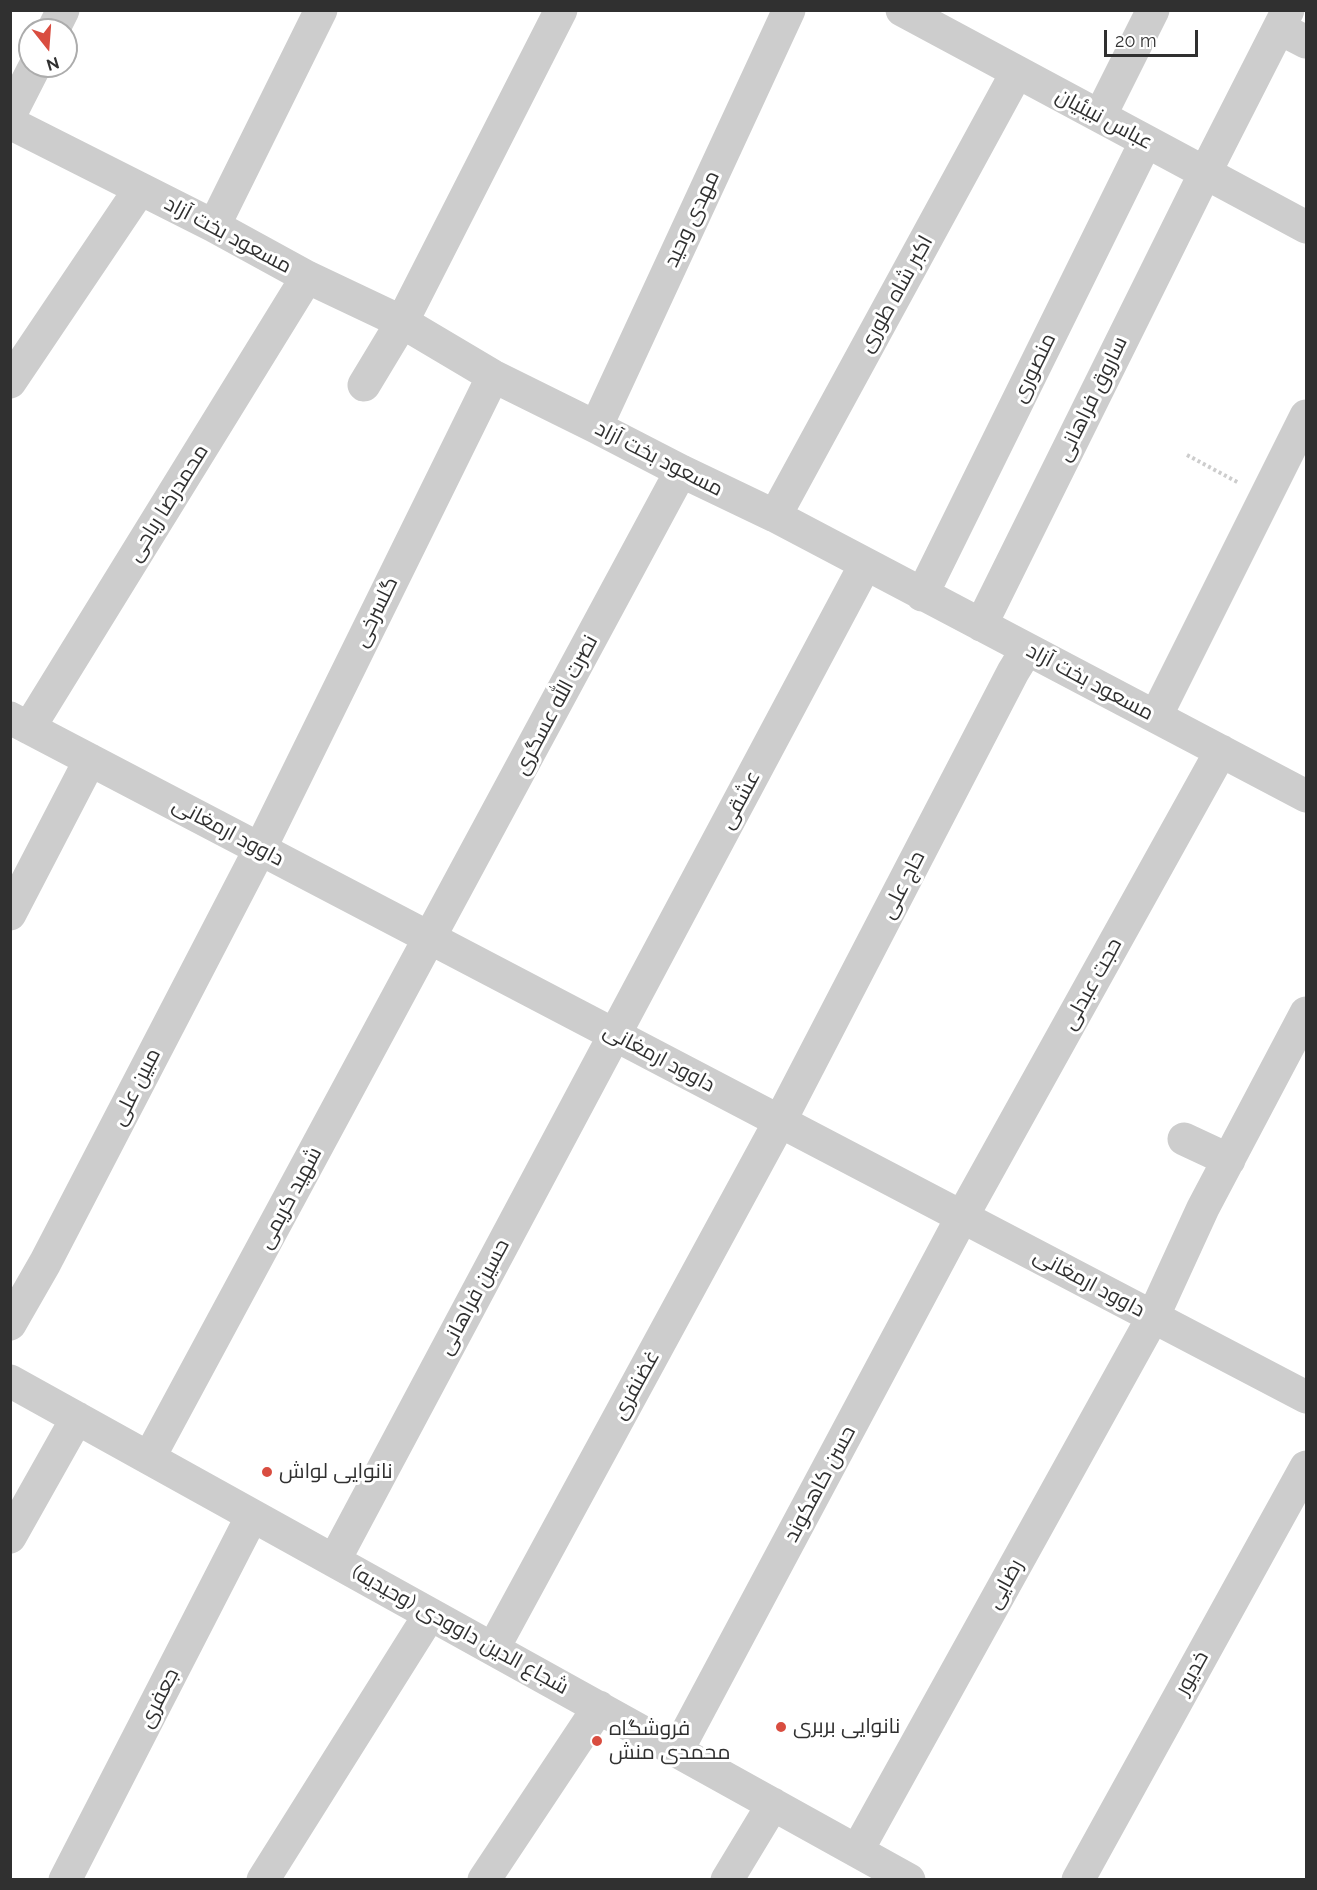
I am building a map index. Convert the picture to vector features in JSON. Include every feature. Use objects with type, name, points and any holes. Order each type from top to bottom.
[{"type":"street","points":[[214,226],[321,10]]},
{"type":"street","points":[[364,385],[402,322],[561,10]]},
{"type":"street","name":"مهدی وحید","points":[[596,426],[789,10]]},
{"type":"street","points":[[1100,116],[1153,10]]},
{"type":"street","name":"عباس نبیئیان","points":[[920,15],[1017,72],[1306,227]]},
{"type":"street","name":"ساروق فراهانی","points":[[981,625],[1205,173],[1291,27]]},
{"type":"street","name":"اکبر شاه طوری","points":[[775,516],[1017,72]]},
{"type":"street","points":[[10,114],[29,78]]},
{"type":"street","name":"مسعود بخت آزاد","points":[[10,123],[214,226],[307,277],[402,322],[493,376],[775,516],[1306,796]]},
{"type":"street","name":"منصوری","points":[[922,595],[1146,141]]},
{"type":"street","points":[[10,382],[140,189]]},
{"type":"street","name":"محمدرضا ریاحی","points":[[20,723],[307,277]]},
{"type":"street","name":"گلسرخی","points":[[260,849],[493,376]]},
{"type":"street","points":[[1156,716],[1306,416]]},
{"type":"street","name":"نصرت الله عسگری","points":[[430,938],[681,471]]},
{"type":"street","name":"عشقی","points":[[615,1034],[865,565]]},
{"type":"street","name":"حاج علی","points":[[780,1121],[1027,649]]},
{"type":"street","name":"داوود ارمغانی","points":[[20,723],[1306,1397]]},
{"type":"street","name":"حجت عبدلی","points":[[962,1217],[1221,751]]},
{"type":"street","points":[[10,914],[90,760]]},
{"type":"street","name":"مبین علی","points":[[10,1324],[45,1263],[260,849]]},
{"type":"street","name":"شهید کریمی","points":[[150,1458],[430,938]]},
{"type":"street","name":"رضایی","points":[[864,1863],[1153,1317],[1203,1208],[1306,1013]]},
{"type":"street","name":"حسین فراهانی","points":[[334,1560],[615,1034]]},
{"type":"street","name":"غضنفری","points":[[493,1649],[780,1121]]},
{"type":"street","points":[[1184,1139],[1229,1160]]},
{"type":"street","name":"حسن کاهکوند","points":[[677,1751],[962,1217]]},
{"type":"street","name":"شجاع الدین داوودی (وحیدیه)","points":[[10,1381],[773,1804],[864,1863],[909,1880]]},
{"type":"street","points":[[10,1537],[77,1418]]},
{"type":"street","name":"خدیور","points":[[1078,1880],[1306,1467]]},
{"type":"street","name":"جعفری","points":[[65,1880],[252,1516]]},
{"type":"street","points":[[263,1880],[430,1614]]},
{"type":"street","points":[[484,1880],[599,1707]]},
{"type":"street","points":[[727,1880],[773,1804]]},
{"type":"path","points":[[1187,455],[1266,498]]},
{"type":"place","name":"نانوایی لواش","points":[[267,1472]]},
{"type":"place","name":"نانوایی بربری","points":[[781,1727]]},
{"type":"place","name":"فروشگاه محمدی منش","points":[[597,1741]]}]
